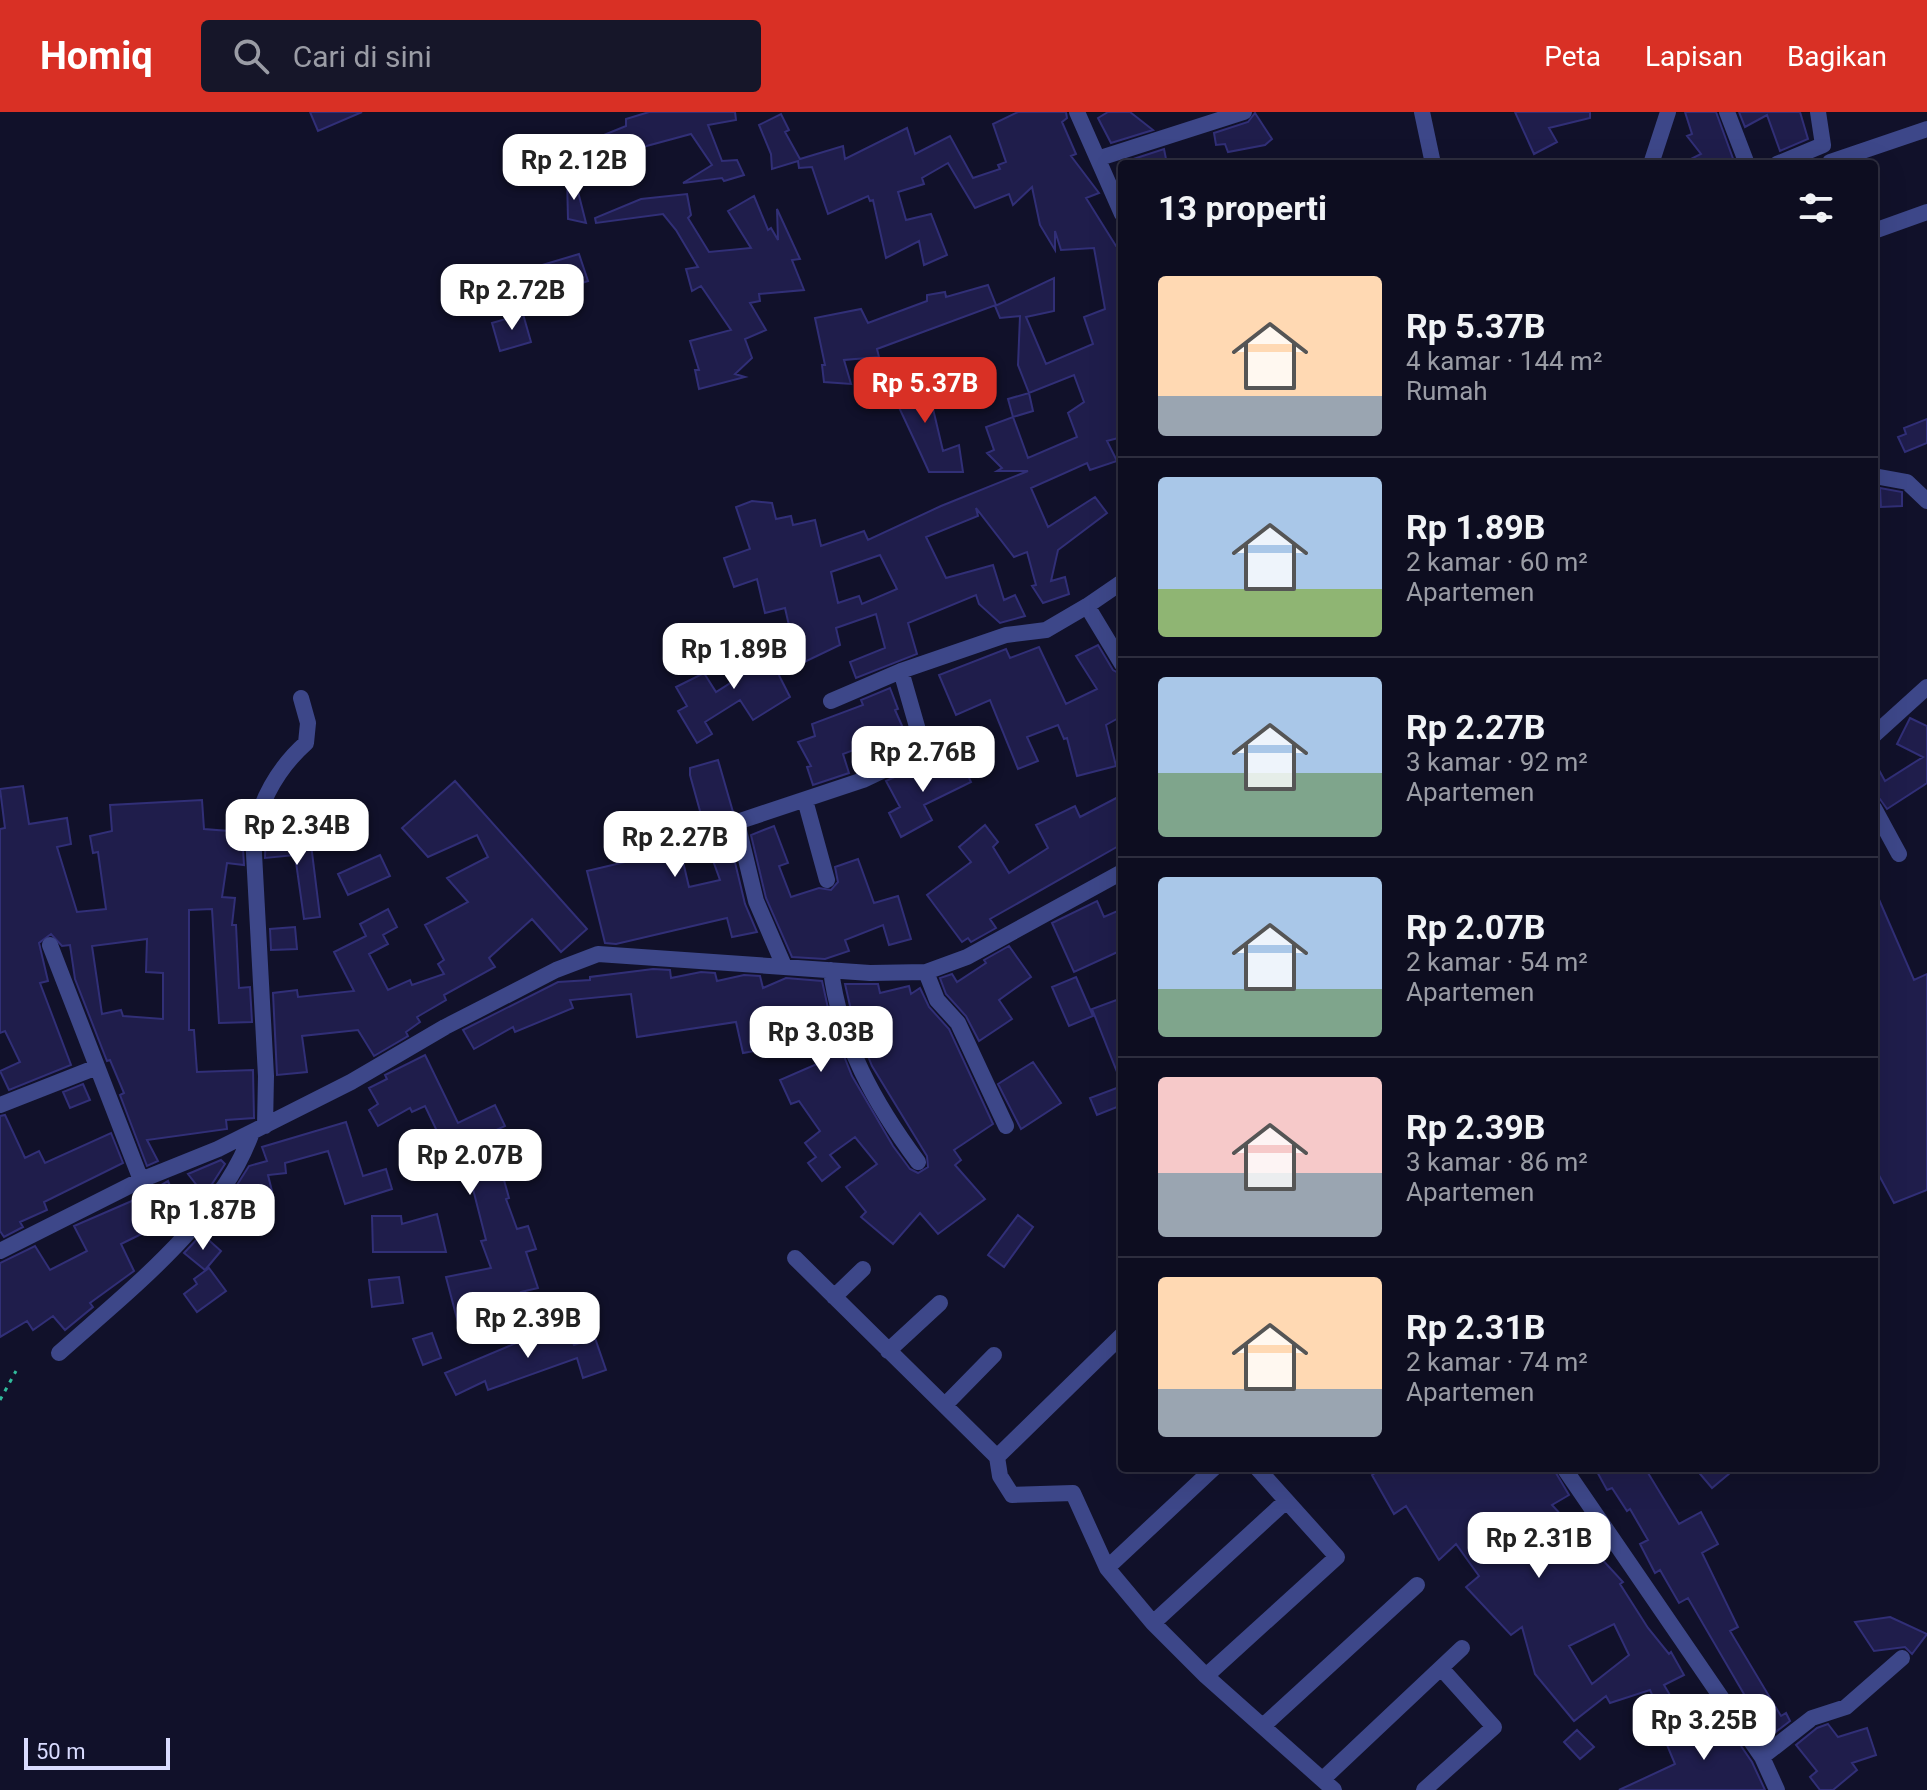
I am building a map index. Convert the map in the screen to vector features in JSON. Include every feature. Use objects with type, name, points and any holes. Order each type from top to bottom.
[{"type":"street","points":[[1077,112],[1118,204]]},
{"type":"street","points":[[1100,158],[1244,112]]},
{"type":"street","points":[[1422,112],[1432,159]]},
{"type":"street","points":[[1658,160],[1668,112]]},
{"type":"street","points":[[1727,112],[1745,160]]},
{"type":"street","points":[[1818,112],[1823,145],[1835,160]]},
{"type":"street","points":[[1842,160],[1927,129]]},
{"type":"street","points":[[1787,160],[1823,145]]},
{"type":"street","points":[[1878,230],[1927,212]]},
{"type":"street","points":[[1878,477],[1907,482],[1927,501]]},
{"type":"street","points":[[831,701],[901,671],[1006,635],[1046,630],[1118,585]]},
{"type":"street","points":[[1087,606],[1118,657]]},
{"type":"street","points":[[784,966],[756,901],[737,822],[863,780],[924,751],[901,671]]},
{"type":"street","points":[[1878,731],[1927,687]]},
{"type":"street","points":[[59,1353],[177,1244],[240,1165],[258,1129],[265,1061],[253,835],[258,813],[284,762],[306,743],[308,723],[301,698]]},
{"type":"street","points":[[805,800],[827,880]]},
{"type":"street","points":[[1878,815],[1899,854]]},
{"type":"street","points":[[0,1251],[141,1180],[258,1129],[351,1082],[458,1019],[556,970],[598,954],[831,970],[926,972],[967,957],[1118,874]]},
{"type":"street","points":[[50,945],[141,1180]]},
{"type":"street","points":[[831,970],[835,1001],[857,1062],[887,1120],[918,1162]]},
{"type":"street","points":[[926,972],[937,1000],[958,1023],[1006,1126]]},
{"type":"street","points":[[0,1105],[97,1067]]},
{"type":"street","points":[[795,1258],[997,1457],[1000,1476],[1012,1495],[1073,1493],[1107,1568],[1153,1623],[1206,1676],[1329,1784],[1462,1648]]},
{"type":"street","points":[[834,1297],[863,1269]]},
{"type":"street","points":[[888,1351],[940,1303]]},
{"type":"street","points":[[997,1457],[1118,1339]]},
{"type":"street","points":[[945,1405],[994,1355]]},
{"type":"street","points":[[1107,1568],[1210,1472]]},
{"type":"street","points":[[1206,1676],[1337,1557],[1261,1472]]},
{"type":"street","points":[[1567,1472],[1762,1757],[1777,1790]]},
{"type":"street","points":[[1153,1623],[1286,1501]]},
{"type":"street","points":[[1263,1726],[1417,1585]]},
{"type":"street","points":[[1762,1757],[1812,1718],[1846,1707],[1902,1658]]},
{"type":"street","points":[[1424,1790],[1494,1727],[1441,1668]]},
{"type":"path","points":[[0,1400],[16,1371]]},
{"type":"building","points":[[310,112],[362,112],[318,131]]},
{"type":"building","points":[[649,112],[735,112],[736,120],[708,125],[722,161],[737,160],[744,175],[724,181],[722,178],[683,183],[712,165],[691,134],[617,154],[620,169],[598,166],[589,141],[626,126],[626,119]]},
{"type":"building","points":[[1018,112],[1066,112],[1067,118],[1062,122],[1076,154],[1071,156],[1099,193],[1086,198],[1118,246],[1118,438],[1107,441],[1117,461],[1090,470],[1087,463],[1031,488],[1048,527],[1095,497],[1107,513],[1058,550],[1051,581],[1065,577],[1069,594],[1043,603],[1032,586],[1036,585],[1027,552],[1014,557],[976,508],[978,516],[926,537],[946,578],[993,565],[1004,600],[1015,595],[1025,616],[1000,623],[979,604],[976,595],[908,623],[917,654],[856,678],[850,662],[885,648],[876,614],[836,628],[840,645],[798,665],[785,608],[765,613],[757,579],[734,587],[724,558],[750,549],[736,507],[752,501],[772,503],[776,519],[791,516],[793,525],[815,520],[821,546],[864,531],[868,540],[1028,471],[997,471],[1002,468],[987,453],[994,450],[986,427],[1013,417],[1028,458],[1077,437],[1068,413],[1084,402],[1074,375],[1029,393],[1018,365],[1020,316],[1000,318],[995,306],[1054,278],[1054,311],[1026,317],[1046,364],[1093,344],[1084,317],[1105,309],[1094,248],[1061,250],[1055,231],[1055,250],[1040,225],[1032,187],[1013,205],[1009,194],[975,208],[948,163],[922,178],[924,184],[898,192],[906,220],[931,214],[947,255],[924,265],[919,241],[886,258],[873,200],[870,201],[868,196],[828,214],[812,167],[799,168],[798,161],[772,169],[771,154],[759,125],[781,114],[789,130],[785,132],[800,159],[843,146],[845,159],[907,128],[915,154],[950,136],[973,178],[1000,169],[998,165],[1006,162],[993,124]],"holes":[[[880,555],[897,589],[862,604],[859,596],[838,603],[831,572]]]},
{"type":"building","points":[[1108,112],[1130,112],[1153,130],[1111,143],[1098,118]]},
{"type":"building","points":[[1515,112],[1590,112],[1590,118],[1549,128],[1557,142],[1534,154]]},
{"type":"building","points":[[1685,112],[1716,112],[1734,160],[1689,160],[1701,154],[1687,136],[1692,134]]},
{"type":"building","points":[[1739,112],[1800,112],[1808,139],[1780,151],[1767,115],[1745,127]]},
{"type":"building","points":[[1255,113],[1272,139],[1265,145],[1228,152],[1225,144],[1216,145],[1214,133],[1248,122]]},
{"type":"building","points":[[1164,149],[1166,160],[1130,160]]},
{"type":"building","points":[[574,176],[586,223],[568,219],[567,177]]},
{"type":"building","points":[[687,194],[691,215],[688,218],[709,252],[751,248],[728,211],[754,196],[768,230],[771,228],[778,240],[777,209],[800,259],[792,260],[804,290],[759,294],[760,301],[750,303],[766,330],[745,339],[752,358],[735,374],[745,377],[699,389],[695,370],[699,370],[690,341],[731,330],[701,286],[692,291],[686,269],[698,267],[676,230],[663,214],[596,223],[595,218],[641,199]]},
{"type":"building","points":[[579,254],[588,281],[528,300],[519,272]]},
{"type":"building","points":[[988,285],[996,305],[877,349],[879,357],[844,360],[851,384],[824,382],[822,365],[825,365],[815,318],[861,309],[868,323],[927,301],[927,295],[945,292],[946,297]]},
{"type":"building","points":[[523,314],[531,342],[500,351],[492,323]]},
{"type":"building","points":[[913,367],[930,396],[943,451],[959,445],[963,472],[929,472],[895,399],[903,394],[893,378]]},
{"type":"building","points":[[1029,393],[1033,411],[1013,417],[1008,399]]},
{"type":"building","points":[[1927,419],[1927,443],[1905,452],[1898,437],[1906,434],[1904,428]]},
{"type":"building","points":[[1880,488],[1902,492],[1902,506],[1881,507]]},
{"type":"building","points":[[759,636],[790,697],[753,720],[740,700],[705,722],[712,734],[697,743],[678,711],[687,706],[676,687],[704,673],[716,692],[746,673],[732,652]]},
{"type":"building","points":[[1098,645],[1113,670],[1118,673],[1118,718],[1106,725],[1116,766],[1077,776],[1067,738],[1064,739],[1058,725],[1027,737],[1038,761],[1018,769],[990,700],[956,715],[939,675],[1006,649],[1010,658],[1039,647],[1066,704],[1097,689],[1076,656]]},
{"type":"building","points":[[890,688],[898,709],[895,710],[907,737],[885,746],[882,739],[843,754],[849,773],[813,785],[807,767],[811,766],[798,742],[815,736],[812,724],[863,705],[861,700]]},
{"type":"building","points":[[1910,718],[1927,726],[1927,783],[1887,809],[1878,798],[1878,768],[1885,781],[1923,757],[1897,744]]},
{"type":"building","points":[[960,759],[971,782],[924,805],[932,820],[901,837],[889,813],[900,807],[886,781],[916,767],[922,778]]},
{"type":"building","points":[[718,760],[733,812],[726,825],[745,904],[757,932],[732,937],[727,918],[616,944],[605,943],[587,871],[680,849],[689,887],[720,880],[702,830],[705,829],[690,775],[690,768]]},
{"type":"building","points":[[455,781],[587,929],[561,952],[532,919],[489,958],[495,967],[444,995],[446,1000],[417,1017],[420,1022],[406,1032],[408,1036],[374,1056],[358,1030],[302,1036],[307,1072],[277,1075],[273,993],[297,990],[298,997],[354,991],[334,952],[366,936],[360,924],[388,909],[397,927],[383,935],[388,944],[369,954],[388,990],[410,980],[412,985],[444,974],[438,964],[444,960],[425,925],[468,902],[447,878],[488,857],[477,835],[428,857],[402,828]]},
{"type":"building","points":[[23,786],[29,824],[67,818],[71,844],[57,847],[77,912],[106,909],[98,852],[93,853],[90,836],[112,831],[110,805],[202,800],[204,829],[242,832],[244,865],[227,863],[222,897],[235,898],[232,925],[236,925],[239,988],[250,987],[252,1022],[219,1023],[212,909],[189,910],[189,1030],[194,1030],[197,1072],[253,1070],[254,1118],[226,1120],[227,1129],[147,1140],[158,1161],[147,1166],[120,1095],[124,1093],[110,1060],[107,1061],[75,979],[70,945],[62,946],[51,934],[39,943],[48,981],[40,983],[71,1065],[9,1090],[0,1071],[20,1062],[5,1031],[0,1033],[0,829],[5,828],[0,789]],"holes":[[[147,939],[146,972],[163,973],[163,1019],[123,1016],[121,1010],[102,1014],[92,946]]]},
{"type":"building","points":[[1118,797],[1118,846],[990,919],[996,928],[971,942],[968,938],[962,942],[927,895],[971,862],[959,847],[985,825],[998,842],[993,847],[1009,873],[1048,848],[1036,825],[1075,806],[1080,817]]},
{"type":"building","points":[[774,826],[788,863],[779,866],[791,897],[819,888],[831,890],[838,882],[835,867],[858,859],[874,903],[898,896],[911,939],[889,945],[883,925],[845,940],[849,951],[825,959],[792,957],[766,898],[751,835]]},
{"type":"building","points":[[279,828],[280,839],[310,836],[320,917],[304,919],[295,855],[265,858],[266,829]]},
{"type":"building","points":[[380,855],[390,876],[348,895],[338,874]]},
{"type":"building","points":[[1878,897],[1914,980],[1927,974],[1927,1190],[1894,1203],[1878,1173]]},
{"type":"building","points":[[1097,901],[1104,917],[1118,911],[1118,952],[1074,972],[1052,923]]},
{"type":"building","points":[[295,927],[297,949],[271,950],[270,929]]},
{"type":"building","points":[[1009,946],[1031,977],[999,1000],[1012,1019],[979,1041],[966,1016],[946,994],[940,978],[952,974],[957,982],[986,963],[984,960]]},
{"type":"building","points":[[653,969],[670,970],[671,978],[701,972],[715,973],[717,981],[744,975],[760,976],[763,988],[786,978],[822,981],[832,1026],[852,1076],[893,1146],[910,1169],[918,1173],[928,1167],[927,1156],[872,1066],[853,1019],[845,984],[878,984],[880,993],[909,986],[911,994],[920,988],[929,1007],[949,1029],[993,1124],[954,1150],[961,1160],[955,1165],[985,1199],[938,1234],[920,1213],[893,1244],[861,1217],[866,1212],[846,1187],[877,1164],[855,1137],[830,1155],[840,1167],[822,1181],[808,1163],[816,1157],[805,1143],[820,1131],[799,1101],[791,1104],[780,1080],[817,1064],[798,1028],[757,1036],[760,1050],[743,1053],[736,1022],[637,1037],[631,994],[570,1000],[573,1008],[515,1032],[513,1027],[474,1049],[463,1030],[558,982]]},
{"type":"building","points":[[1076,977],[1093,1016],[1069,1026],[1052,987]]},
{"type":"building","points":[[1118,999],[1118,1074],[1092,1009]]},
{"type":"building","points":[[425,1055],[458,1123],[495,1105],[505,1126],[494,1131],[505,1172],[502,1173],[509,1198],[506,1199],[517,1229],[528,1226],[536,1249],[526,1252],[538,1288],[521,1292],[529,1315],[461,1334],[446,1277],[491,1268],[481,1241],[486,1240],[462,1146],[448,1154],[425,1106],[412,1112],[410,1108],[378,1126],[369,1110],[378,1104],[369,1088],[387,1079],[385,1075]]},
{"type":"building","points":[[1033,1062],[1061,1103],[1021,1129],[998,1084]]},
{"type":"building","points":[[83,1084],[90,1100],[70,1108],[63,1092]]},
{"type":"building","points":[[1118,1088],[1118,1107],[1097,1115],[1090,1098]]},
{"type":"building","points":[[5,1115],[25,1158],[39,1151],[45,1163],[111,1133],[123,1163],[44,1202],[47,1210],[20,1222],[23,1227],[4,1237],[0,1231],[0,1116]]},
{"type":"building","points":[[346,1122],[363,1176],[386,1169],[392,1189],[345,1204],[328,1151],[285,1163],[286,1173],[268,1175],[272,1191],[241,1199],[237,1185],[249,1166],[267,1161],[262,1147]]},
{"type":"building","points":[[221,1160],[225,1164],[212,1184],[202,1192],[188,1174]]},
{"type":"building","points":[[168,1181],[174,1195],[167,1200],[176,1217],[121,1244],[134,1271],[90,1303],[93,1307],[65,1330],[53,1316],[33,1330],[27,1321],[0,1337],[0,1263],[35,1246],[50,1270],[87,1251],[74,1226],[141,1197]]},
{"type":"building","points":[[437,1214],[446,1252],[373,1252],[372,1216],[401,1216],[402,1224]]},
{"type":"building","points":[[1018,1215],[1033,1227],[1004,1267],[988,1255]]},
{"type":"building","points":[[202,1234],[221,1251],[205,1270],[184,1253]]},
{"type":"building","points":[[209,1268],[226,1291],[197,1312],[184,1294],[197,1284],[194,1279]]},
{"type":"building","points":[[399,1277],[403,1303],[372,1307],[369,1280]]},
{"type":"building","points":[[564,1323],[574,1345],[595,1338],[606,1370],[583,1378],[577,1358],[488,1390],[485,1381],[456,1395],[445,1373]]},
{"type":"building","points":[[432,1333],[441,1358],[423,1365],[413,1339]]},
{"type":"building","points":[[1377,1472],[1555,1472],[1569,1495],[1552,1505],[1623,1582],[1620,1584],[1648,1628],[1669,1654],[1671,1652],[1684,1675],[1664,1685],[1677,1707],[1662,1717],[1650,1690],[1610,1703],[1606,1696],[1574,1721],[1535,1674],[1522,1627],[1511,1635],[1466,1587],[1479,1576],[1456,1544],[1439,1560],[1406,1506],[1394,1514],[1372,1475]],"holes":[[[1614,1624],[1629,1655],[1592,1684],[1569,1646]]]},
{"type":"building","points":[[1597,1472],[1647,1472],[1679,1524],[1701,1512],[1718,1544],[1702,1553],[1738,1627],[1730,1631],[1781,1716],[1786,1713],[1790,1721],[1769,1737],[1688,1598],[1679,1603],[1660,1570],[1655,1573],[1640,1544],[1648,1540],[1630,1509],[1627,1511],[1612,1488],[1607,1490]]},
{"type":"building","points":[[1698,1472],[1731,1472],[1712,1488]]},
{"type":"building","points":[[1890,1617],[1927,1634],[1912,1654],[1905,1647],[1874,1651],[1855,1622]]},
{"type":"building","points":[[1719,1714],[1752,1762],[1765,1790],[1619,1790],[1675,1764],[1662,1733],[1675,1726],[1692,1736]]},
{"type":"building","points":[[1828,1724],[1838,1737],[1867,1728],[1876,1755],[1852,1763],[1857,1770],[1833,1790],[1820,1790],[1810,1777],[1817,1771],[1796,1745],[1817,1728]]},
{"type":"building","points":[[1577,1730],[1594,1747],[1580,1759],[1564,1742]]}]
